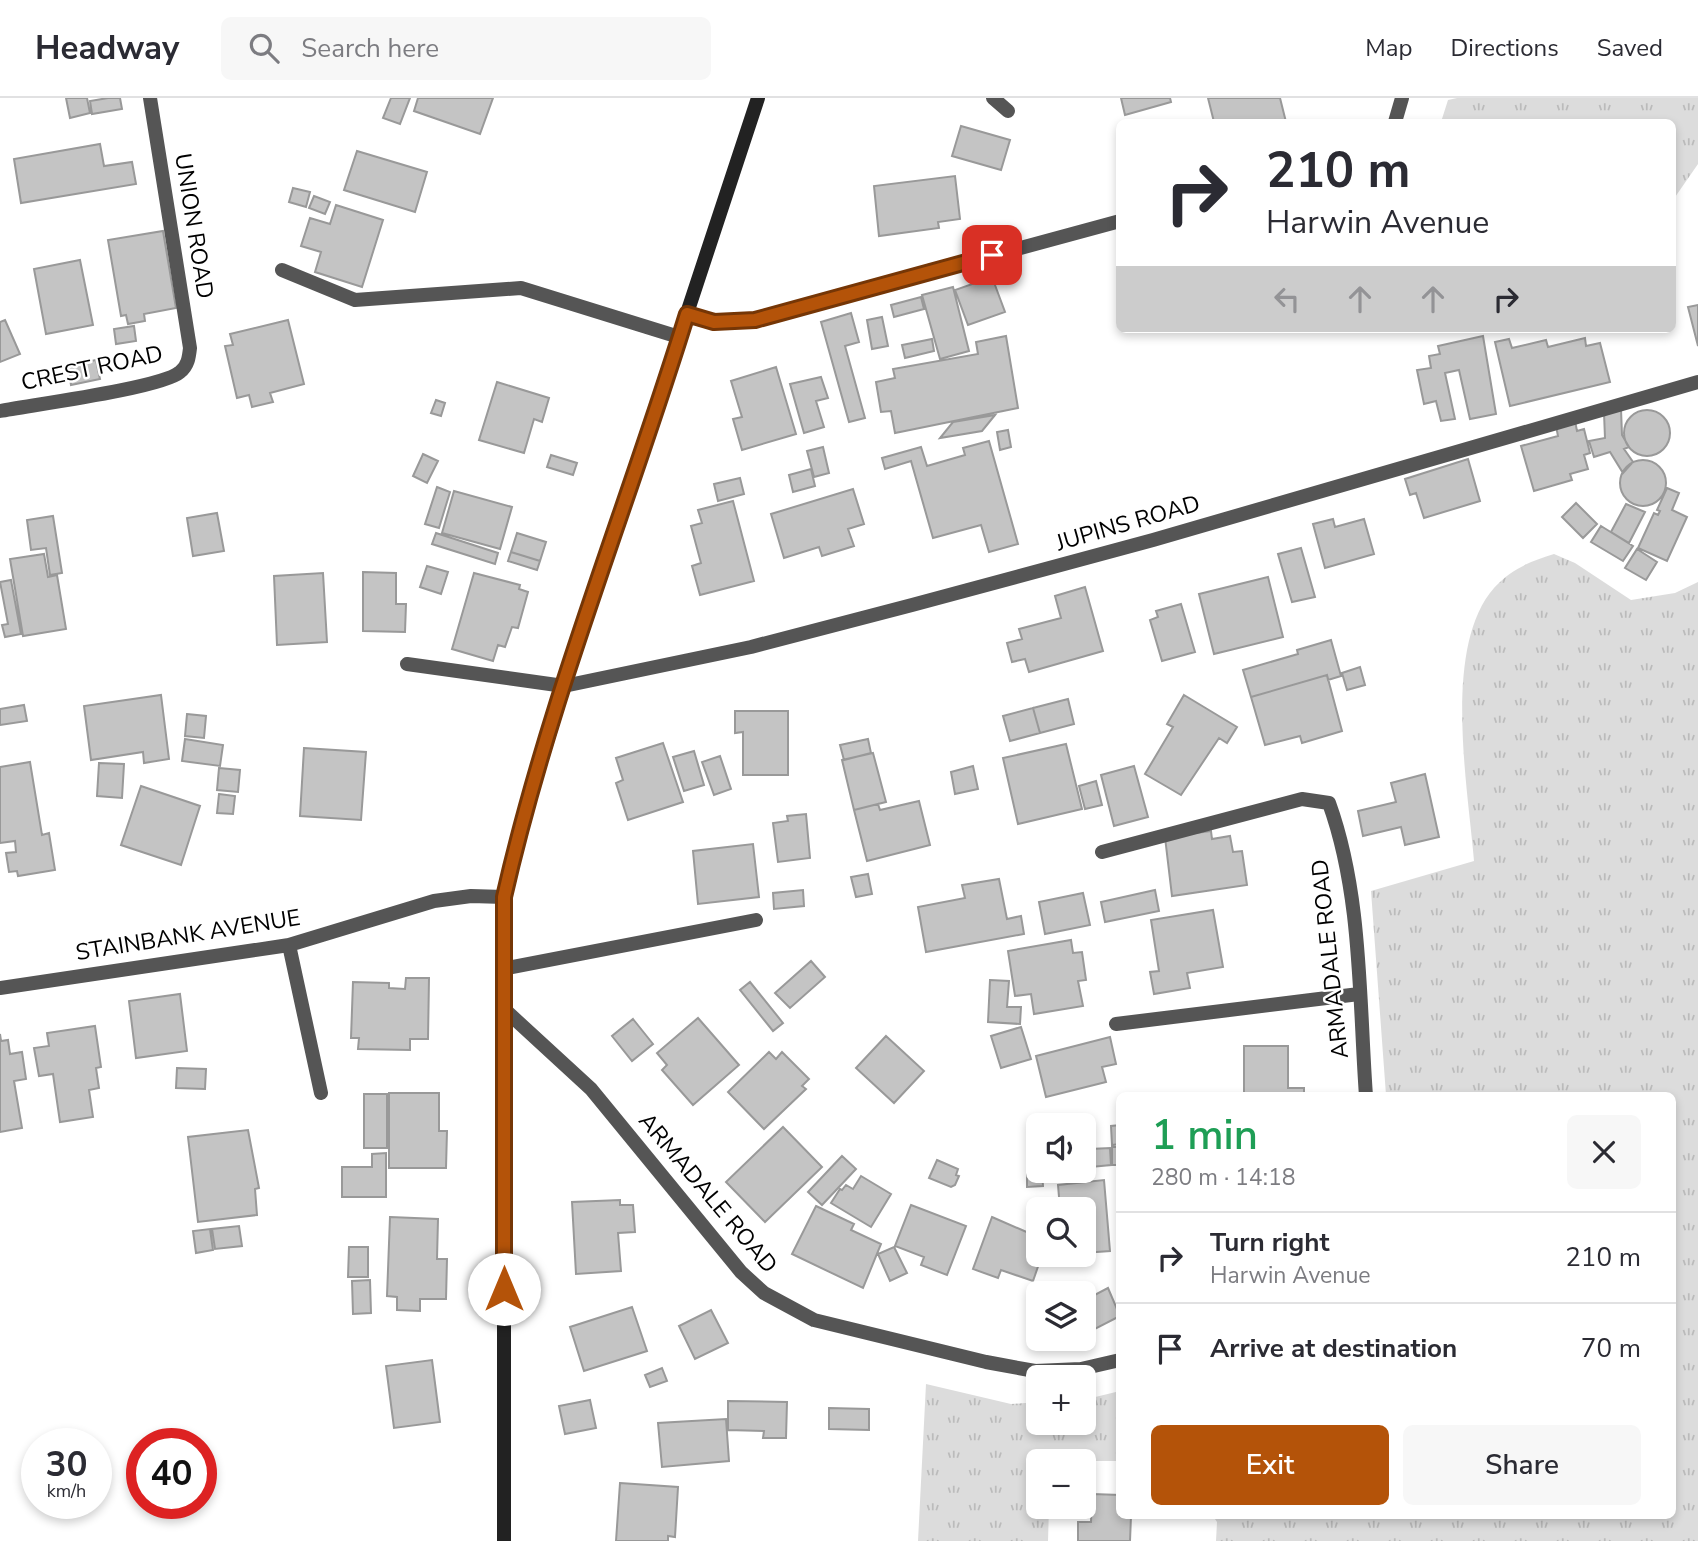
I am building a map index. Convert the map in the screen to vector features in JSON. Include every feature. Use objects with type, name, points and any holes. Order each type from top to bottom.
[{"type":"street","name":"UNION ROAD","points":[[150,98],[190,348],[188,362]]},
{"type":"street","points":[[505,1541],[502,969],[504,897],[517,840],[565,686],[758,98]]},
{"type":"street","points":[[993,98],[1008,111]]},
{"type":"street","points":[[1396,119],[1402,98]]},
{"type":"street","points":[[687,314],[714,322],[755,320],[1116,222]]},
{"type":"street","points":[[282,270],[355,300],[521,288],[680,337]]},
{"type":"street","name":"CREST ROAD","points":[[0,411],[154,383],[181,372],[188,362]]},
{"type":"street","name":"JUPINS ROAD","points":[[407,664],[565,686],[751,647],[912,606],[1217,522],[1698,382]]},
{"type":"street","name":"ARMADALE ROAD","points":[[1102,852],[1302,799],[1329,803],[1340,834],[1355,934],[1366,1092]]},
{"type":"street","name":"STAINBANK AVENUE","points":[[0,988],[289,945],[434,901],[471,896],[504,897]]},
{"type":"street","points":[[502,969],[756,920]]},
{"type":"street","points":[[289,945],[321,1094]]},
{"type":"street","points":[[1116,1024],[1359,994]]},
{"type":"street","name":"ARMADALE ROAD","points":[[504,1009],[591,1089],[741,1272],[764,1293],[814,1320],[998,1364],[1035,1371],[1081,1369],[1116,1361]]},
{"type":"green space","points":[[1698,98],[1698,164],[1676,196],[1676,119],[1442,119],[1448,100]]},
{"type":"green space","points":[[1554,554],[1575,563],[1631,600],[1675,593],[1698,582],[1698,1541],[1216,1541],[1215,1519],[1676,1519],[1676,1092],[1386,1092],[1371,891],[1474,861],[1462,719],[1468,645],[1478,614],[1494,588],[1522,566]]},
{"type":"green space","points":[[926,1384],[1011,1404],[1026,1403],[1026,1435],[1096,1435],[1096,1397],[1116,1392],[1116,1461],[1096,1461],[1096,1449],[1026,1449],[1026,1519],[1049,1519],[1048,1541],[918,1541]]},
{"type":"building","points":[[66,98],[87,98],[90,113],[70,118]]},
{"type":"building","points":[[120,98],[122,109],[92,114],[90,101]]},
{"type":"building","points":[[391,98],[410,98],[400,124],[383,118]]},
{"type":"building","points":[[418,98],[493,98],[480,134],[414,111]]},
{"type":"building","points":[[1121,98],[1170,98],[1171,102],[1125,115]]},
{"type":"building","points":[[1208,98],[1280,98],[1285,119],[1213,119]]},
{"type":"building","points":[[961,126],[1010,140],[1001,170],[952,156]]},
{"type":"building","points":[[100,144],[104,166],[132,162],[136,184],[21,203],[14,159]]},
{"type":"building","points":[[357,151],[427,172],[415,212],[344,190]]},
{"type":"building","points":[[955,176],[960,219],[938,222],[939,228],[879,236],[874,186]]},
{"type":"building","points":[[293,188],[310,192],[306,207],[289,202]]},
{"type":"building","points":[[314,196],[330,202],[325,214],[309,208]]},
{"type":"building","points":[[336,205],[383,220],[362,287],[315,272],[321,252],[301,246],[310,218],[330,224]]},
{"type":"building","points":[[163,231],[176,308],[144,314],[145,321],[128,324],[126,315],[121,316],[108,240]]},
{"type":"building","points":[[80,260],[93,325],[46,334],[34,269]]},
{"type":"building","points":[[992,277],[1005,312],[968,325],[955,290]]},
{"type":"building","points":[[953,287],[969,351],[940,359],[922,295]]},
{"type":"building","points":[[921,297],[924,309],[894,317],[891,305]]},
{"type":"building","points":[[1698,305],[1698,346],[1688,307]]},
{"type":"building","points":[[851,313],[859,342],[845,346],[865,418],[849,422],[821,322]]},
{"type":"building","points":[[882,317],[888,346],[872,349],[867,320]]},
{"type":"building","points":[[5,320],[20,354],[0,362],[0,322]]},
{"type":"building","points":[[288,320],[304,384],[270,393],[273,402],[252,407],[249,395],[237,398],[225,346],[233,345],[230,334]]},
{"type":"building","points":[[134,326],[136,341],[116,344],[114,329]]},
{"type":"building","points":[[1006,336],[1018,408],[895,433],[891,411],[881,412],[876,382],[895,378],[893,369],[978,354],[976,342]]},
{"type":"building","points":[[1483,336],[1496,414],[1470,419],[1459,370],[1445,373],[1455,419],[1441,421],[1436,401],[1424,404],[1417,370],[1431,368],[1429,356],[1440,354],[1438,346]]},
{"type":"building","points":[[1585,338],[1586,346],[1600,343],[1610,382],[1510,406],[1495,342],[1509,339],[1512,348],[1546,340],[1548,347]]},
{"type":"building","points":[[932,339],[934,351],[905,358],[902,345]]},
{"type":"building","points":[[96,360],[100,379],[71,385],[68,366]]},
{"type":"building","points":[[776,367],[796,434],[742,450],[733,419],[742,417],[731,381]]},
{"type":"building","points":[[821,377],[828,398],[816,401],[824,427],[804,433],[790,384]]},
{"type":"building","points":[[497,382],[549,398],[542,422],[534,419],[524,453],[479,440]]},
{"type":"building","points":[[436,400],[445,403],[441,416],[431,413]]},
{"type":"building","points":[[1621,409],[1622,435],[1629,447],[1624,449],[1633,462],[1623,473],[1610,452],[1594,457],[1589,441],[1605,438],[1604,413]]},
{"type":"building","points":[[1647,410],[1663,417],[1670,433],[1663,449],[1647,456],[1631,449],[1624,433],[1631,417]]},
{"type":"building","points":[[995,415],[982,431],[940,438],[953,422]]},
{"type":"building","points":[[1575,421],[1577,431],[1584,429],[1590,453],[1584,455],[1588,469],[1570,474],[1572,480],[1534,491],[1521,446],[1558,436],[1556,426]]},
{"type":"building","points":[[1008,430],[1011,447],[1000,450],[997,432]]},
{"type":"building","points":[[989,441],[1018,544],[989,552],[981,525],[933,538],[911,461],[885,469],[882,458],[921,447],[927,466],[965,455],[963,448]]},
{"type":"building","points":[[823,447],[829,473],[814,477],[807,451]]},
{"type":"building","points":[[423,454],[438,461],[427,483],[413,476]]},
{"type":"building","points":[[551,455],[577,463],[573,475],[547,467]]},
{"type":"building","points":[[1468,459],[1480,501],[1424,518],[1416,493],[1410,495],[1405,479]]},
{"type":"building","points":[[1643,460],[1659,467],[1666,483],[1659,499],[1643,506],[1627,499],[1620,483],[1627,467]]},
{"type":"building","points":[[811,469],[815,486],[793,492],[789,475]]},
{"type":"building","points":[[740,478],[744,494],[718,501],[714,484]]},
{"type":"building","points":[[437,487],[450,492],[439,528],[425,524]]},
{"type":"building","points":[[1667,488],[1679,493],[1672,510],[1687,517],[1667,561],[1638,548],[1654,513],[1658,515],[1660,511],[1657,510]]},
{"type":"building","points":[[853,489],[864,524],[848,529],[854,546],[822,556],[819,547],[784,558],[771,514]]},
{"type":"building","points":[[454,491],[512,507],[500,549],[442,533]]},
{"type":"building","points":[[733,501],[754,581],[700,595],[692,566],[701,563],[691,526],[702,523],[698,510]]},
{"type":"building","points":[[1576,503],[1597,524],[1583,538],[1562,517]]},
{"type":"building","points":[[1626,504],[1645,512],[1629,543],[1611,532]]},
{"type":"building","points":[[217,513],[224,551],[193,556],[187,518]]},
{"type":"building","points":[[53,516],[62,573],[50,575],[46,548],[31,550],[27,520]]},
{"type":"building","points":[[1333,519],[1335,527],[1364,519],[1374,554],[1325,568],[1313,524]]},
{"type":"building","points":[[1601,526],[1633,546],[1623,561],[1591,542]]},
{"type":"building","points":[[436,533],[498,553],[495,564],[432,544]]},
{"type":"building","points":[[517,533],[546,542],[540,561],[511,552]]},
{"type":"building","points":[[1301,548],[1315,597],[1292,602],[1278,554]]},
{"type":"building","points":[[1637,549],[1657,562],[1646,580],[1625,568]]},
{"type":"building","points":[[511,552],[540,561],[537,570],[508,561]]},
{"type":"building","points":[[44,554],[48,577],[57,575],[66,629],[23,636],[10,559]]},
{"type":"building","points":[[427,566],[448,572],[441,594],[420,587]]},
{"type":"building","points":[[363,572],[396,573],[396,604],[406,604],[405,632],[363,631]]},
{"type":"building","points":[[323,573],[327,642],[277,645],[274,576]]},
{"type":"building","points":[[474,573],[520,585],[519,589],[528,592],[518,628],[512,627],[505,647],[498,645],[493,661],[452,649]]},
{"type":"building","points":[[1268,577],[1283,637],[1214,654],[1199,594]]},
{"type":"building","points":[[11,580],[21,634],[5,637],[2,625],[8,624],[0,582]]},
{"type":"building","points":[[1085,587],[1103,651],[1029,672],[1025,659],[1012,662],[1007,643],[1022,639],[1019,629],[1061,618],[1055,596]]},
{"type":"building","points":[[1181,604],[1195,652],[1162,661],[1150,620],[1158,617],[1156,611]]},
{"type":"building","points":[[1331,640],[1341,676],[1328,680],[1327,675],[1251,697],[1243,670],[1298,654],[1297,650]]},
{"type":"building","points":[[1360,667],[1365,685],[1347,690],[1342,673]]},
{"type":"building","points":[[1327,675],[1342,731],[1302,743],[1300,736],[1265,745],[1251,697]]},
{"type":"building","points":[[161,695],[169,759],[144,763],[143,752],[91,760],[84,706]]},
{"type":"building","points":[[1184,695],[1237,727],[1227,743],[1219,738],[1181,795],[1145,774],[1173,727],[1167,724]]},
{"type":"building","points":[[1068,699],[1074,724],[1040,733],[1033,708]]},
{"type":"building","points":[[24,705],[27,721],[0,725],[0,709]]},
{"type":"building","points":[[1033,708],[1040,733],[1010,741],[1003,716]]},
{"type":"building","points":[[735,711],[788,711],[788,775],[743,775],[743,732],[735,733]]},
{"type":"building","points":[[187,714],[206,716],[204,738],[185,736]]},
{"type":"building","points":[[185,739],[223,745],[220,766],[182,761]]},
{"type":"building","points":[[868,739],[871,753],[844,760],[840,745]]},
{"type":"building","points":[[663,743],[683,802],[628,820],[616,783],[623,780],[616,758]]},
{"type":"building","points":[[1066,744],[1082,809],[1018,824],[1003,758]]},
{"type":"building","points":[[304,748],[366,752],[361,820],[300,816]]},
{"type":"building","points":[[694,751],[704,785],[684,791],[673,757]]},
{"type":"building","points":[[873,753],[886,802],[854,810],[842,760]]},
{"type":"building","points":[[720,756],[731,789],[714,795],[702,762]]},
{"type":"building","points":[[30,762],[42,835],[49,833],[55,870],[18,876],[17,871],[9,872],[6,853],[16,852],[15,841],[0,843],[0,767]]},
{"type":"building","points":[[99,763],[124,764],[122,798],[97,796]]},
{"type":"building","points":[[973,766],[978,789],[955,794],[951,772]]},
{"type":"building","points":[[1134,766],[1148,817],[1114,826],[1101,775]]},
{"type":"building","points":[[219,768],[240,770],[238,792],[217,790]]},
{"type":"building","points":[[1425,774],[1439,837],[1405,845],[1401,827],[1363,836],[1358,811],[1396,802],[1391,783]]},
{"type":"building","points":[[1096,781],[1102,805],[1085,809],[1079,786]]},
{"type":"building","points":[[141,786],[200,806],[181,865],[121,845]]},
{"type":"building","points":[[219,794],[235,796],[233,814],[217,813]]},
{"type":"building","points":[[919,801],[930,845],[867,861],[854,810],[878,804],[880,810]]},
{"type":"building","points":[[806,814],[810,858],[778,862],[773,823],[788,821],[787,816]]},
{"type":"building","points":[[1211,831],[1212,839],[1230,836],[1233,852],[1242,851],[1247,885],[1172,896],[1165,837]]},
{"type":"building","points":[[753,844],[759,897],[698,904],[693,851]]},
{"type":"building","points":[[868,874],[872,894],[856,897],[851,877]]},
{"type":"building","points":[[999,879],[1007,919],[1021,916],[1024,934],[926,952],[918,907],[965,898],[962,885]]},
{"type":"building","points":[[803,890],[804,906],[774,909],[773,893]]},
{"type":"building","points":[[1155,890],[1159,911],[1105,922],[1101,902]]},
{"type":"building","points":[[1083,893],[1090,925],[1045,934],[1039,902]]},
{"type":"building","points":[[1213,910],[1223,967],[1187,973],[1190,988],[1154,994],[1150,972],[1159,971],[1151,920]]},
{"type":"building","points":[[1071,940],[1073,953],[1082,952],[1086,980],[1078,981],[1083,1006],[1034,1014],[1031,994],[1015,996],[1008,951]]},
{"type":"building","points":[[811,961],[825,977],[790,1008],[775,993]]},
{"type":"building","points":[[406,978],[429,978],[428,1039],[410,1039],[410,1050],[358,1049],[359,1038],[351,1038],[353,982],[389,983],[389,988],[405,989]]},
{"type":"building","points":[[990,980],[1009,981],[1007,1007],[1021,1007],[1020,1024],[988,1022]]},
{"type":"building","points":[[750,982],[783,1023],[773,1031],[740,990]]},
{"type":"building","points":[[180,994],[187,1051],[136,1058],[129,1001]]},
{"type":"building","points":[[698,1018],[739,1065],[693,1105],[662,1070],[667,1065],[657,1053]]},
{"type":"building","points":[[633,1019],[653,1044],[632,1061],[612,1036]]},
{"type":"building","points":[[95,1026],[101,1067],[96,1068],[99,1088],[89,1090],[93,1117],[60,1122],[53,1074],[39,1076],[34,1048],[49,1046],[47,1033]]},
{"type":"building","points":[[1021,1027],[1031,1059],[1001,1068],[991,1036]]},
{"type":"building","points":[[0,1034],[1,1041],[8,1040],[10,1054],[22,1052],[26,1079],[14,1081],[22,1128],[0,1132]]},
{"type":"building","points":[[886,1036],[924,1071],[894,1103],[856,1068]]},
{"type":"building","points":[[1110,1037],[1116,1064],[1102,1067],[1106,1082],[1046,1097],[1036,1056]]},
{"type":"building","points":[[1244,1046],[1288,1046],[1288,1088],[1304,1088],[1304,1092],[1244,1092]]},
{"type":"building","points":[[769,1052],[776,1059],[782,1052],[809,1079],[802,1086],[806,1089],[764,1129],[728,1092]]},
{"type":"building","points":[[177,1068],[206,1069],[205,1089],[176,1088]]},
{"type":"building","points":[[389,1093],[439,1093],[439,1131],[447,1131],[446,1168],[389,1168]]},
{"type":"building","points":[[364,1094],[387,1094],[387,1148],[364,1148]]},
{"type":"building","points":[[1116,1125],[1116,1144],[1112,1145],[1111,1126]]},
{"type":"building","points":[[783,1127],[822,1167],[765,1222],[726,1182]]},
{"type":"building","points":[[248,1130],[259,1188],[255,1189],[257,1215],[198,1222],[188,1137]]},
{"type":"building","points":[[1112,1147],[1116,1147],[1116,1165],[1112,1165]]},
{"type":"building","points":[[1110,1148],[1111,1165],[1096,1166],[1096,1149]]},
{"type":"building","points":[[386,1153],[386,1197],[342,1197],[342,1167],[372,1167],[372,1154]]},
{"type":"building","points":[[842,1156],[856,1169],[822,1205],[808,1192]]},
{"type":"building","points":[[937,1160],[958,1169],[956,1175],[959,1176],[955,1185],[951,1187],[929,1178]]},
{"type":"building","points":[[861,1176],[891,1194],[871,1227],[831,1203],[840,1189],[846,1185],[853,1189]]},
{"type":"building","points":[[1104,1180],[1110,1251],[1096,1252],[1096,1197],[1059,1197],[1058,1185],[1096,1183]]},
{"type":"building","points":[[1027,1183],[1043,1183],[1043,1186],[1027,1187]]},
{"type":"building","points":[[620,1200],[620,1205],[633,1205],[635,1232],[618,1233],[621,1271],[576,1274],[572,1202]]},
{"type":"building","points":[[911,1205],[966,1226],[947,1275],[921,1265],[924,1257],[895,1246]]},
{"type":"building","points":[[816,1206],[854,1224],[851,1230],[881,1244],[863,1288],[792,1254]]},
{"type":"building","points":[[390,1217],[438,1219],[437,1259],[447,1259],[446,1299],[420,1299],[420,1311],[397,1310],[397,1297],[387,1296]]},
{"type":"building","points":[[992,1217],[1026,1232],[1026,1267],[1038,1267],[1033,1281],[1001,1270],[998,1278],[973,1269]]},
{"type":"building","points":[[239,1226],[242,1246],[215,1249],[212,1229]]},
{"type":"building","points":[[210,1229],[213,1250],[196,1253],[193,1231]]},
{"type":"building","points":[[349,1247],[368,1247],[368,1277],[348,1277]]},
{"type":"building","points":[[894,1247],[907,1273],[890,1281],[878,1254]]},
{"type":"building","points":[[370,1280],[371,1313],[353,1314],[352,1281]]},
{"type":"building","points":[[1108,1288],[1116,1307],[1116,1318],[1096,1328],[1096,1294]]},
{"type":"building","points":[[632,1307],[647,1351],[584,1371],[570,1327]]},
{"type":"building","points":[[711,1310],[728,1343],[695,1359],[679,1326]]},
{"type":"building","points":[[432,1360],[440,1422],[394,1428],[386,1366]]},
{"type":"building","points":[[662,1368],[667,1381],[650,1387],[645,1375]]},
{"type":"building","points":[[590,1400],[596,1428],[565,1434],[559,1406]]},
{"type":"building","points":[[728,1401],[787,1402],[786,1438],[763,1438],[764,1431],[728,1430]]},
{"type":"building","points":[[829,1408],[869,1409],[869,1430],[829,1429]]},
{"type":"building","points":[[726,1419],[729,1461],[662,1467],[658,1423]]},
{"type":"building","points":[[620,1483],[678,1487],[675,1537],[668,1536],[668,1541],[616,1541]]},
{"type":"building","points":[[1096,1494],[1116,1495],[1116,1519],[1131,1519],[1130,1541],[1078,1541],[1078,1522],[1091,1522],[1091,1519],[1096,1519]]},
{"type":"route","points":[[504,1289],[504,897],[517,840],[556,712],[687,314],[714,322],[755,320],[992,255]]}]
